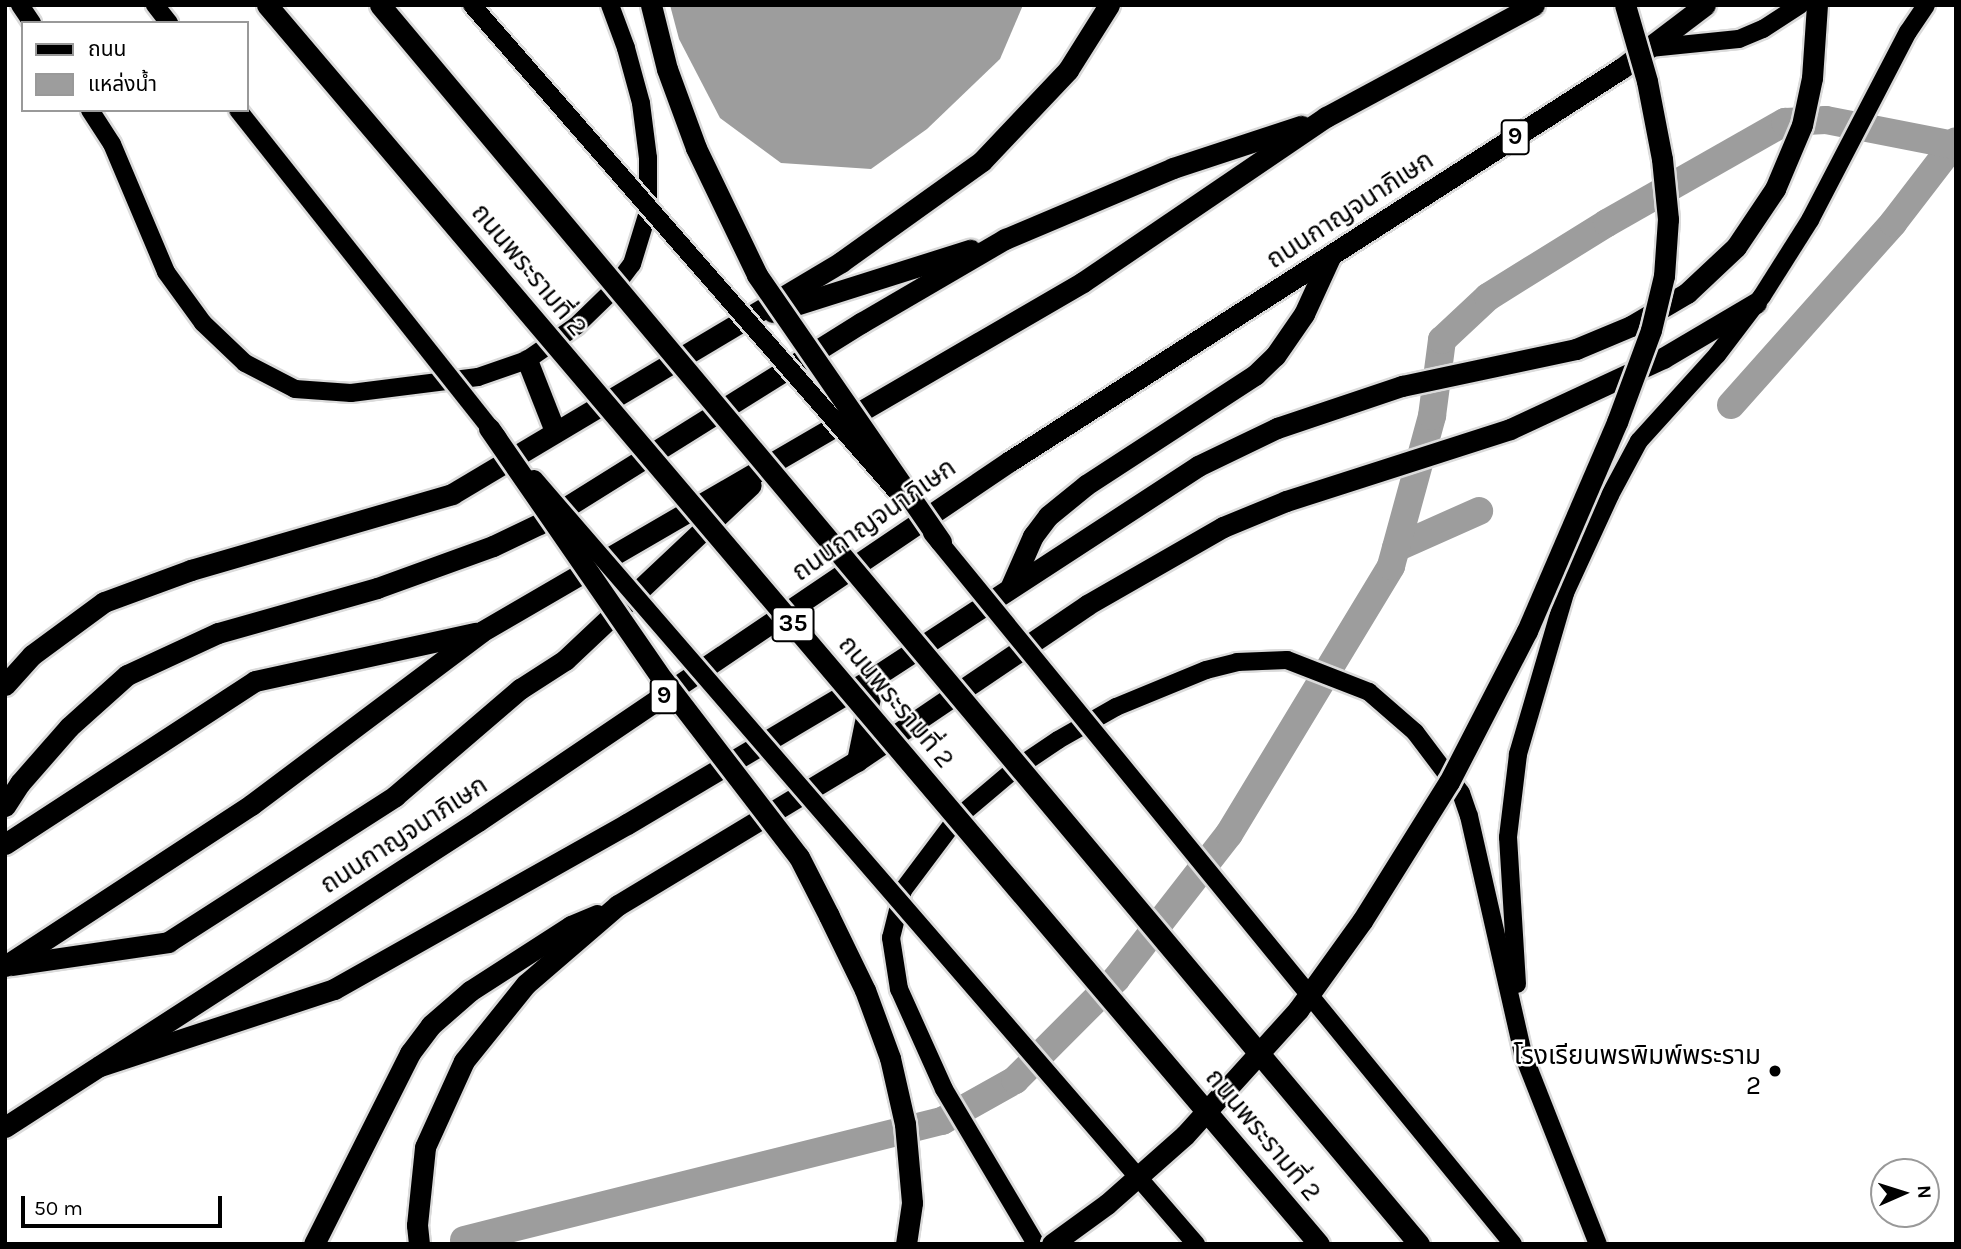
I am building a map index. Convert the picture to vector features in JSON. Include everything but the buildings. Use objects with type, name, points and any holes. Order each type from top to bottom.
[{"type":"highway","name":"ถนนพระรามที่ 2","points":[[267,5],[1319,1244]]},
{"type":"highway","name":"ถนนพระรามที่ 2","points":[[380,5],[1419,1244]]},
{"type":"highway","points":[[651,5],[667,69],[696,148],[757,275],[941,542]]},
{"type":"highway","points":[[5,685],[32,655],[104,602],[191,570],[452,494],[841,262],[982,161],[1068,70],[1109,5]]},
{"type":"highway","name":"ถนนกาญจนาภิเษก","points":[[5,966],[251,805],[481,632],[1083,282],[1326,117],[1534,5]]},
{"type":"highway","points":[[1052,1244],[1115,1197],[1185,1135],[1298,1010],[1362,920],[1441,794],[1527,631],[1617,422],[1651,330],[1664,276],[1668,219],[1662,159],[1647,81],[1625,5]]},
{"type":"highway","name":"ถนนกาญจนาภิเษก","points":[[5,1127],[39,1102],[100,1066],[478,821],[1010,461],[1650,48],[1704,5]]},
{"type":"highway","points":[[100,1066],[334,989],[627,824],[873,678],[1198,466],[1277,428],[1402,386],[1576,349],[1631,326],[1687,293],[1736,247],[1775,189],[1802,125],[1812,78],[1817,5]]},
{"type":"highway","points":[[738,324],[1004,239],[1173,167],[1326,117]]},
{"type":"highway","points":[[5,806],[20,783],[69,727],[128,675],[218,633],[377,588],[461,559],[539,524],[861,323],[1004,239]]},
{"type":"highway","points":[[1011,586],[1033,537],[1048,516],[1086,485],[1255,375],[1275,356],[1304,314],[1325,258]]},
{"type":"highway","points":[[314,1244],[410,1053],[431,1025],[470,991],[560,933],[618,905],[857,761],[1087,605],[1223,527],[1286,500],[1510,429],[1664,358],[1756,303]]},
{"type":"highway","points":[[527,359],[555,431]]},
{"type":"highway","points":[[489,428],[663,680],[799,857],[865,990],[890,1058],[905,1124],[912,1203],[906,1244]]},
{"type":"highway","name":"ถนนกาญจนาภิเษก","points":[[5,966],[168,942],[395,796],[520,689],[565,660],[777,460]]},
{"type":"highway","points":[[5,844],[255,681],[481,632]]},
{"type":"highway","points":[[857,761],[873,678]]},
{"type":"highway","points":[[419,1244],[417,1225],[425,1147],[464,1061],[526,984],[618,905]]},
{"type":"highway","name":"ถนนกาญจนาภิเษก","points":[[5,1111],[39,1102]]},
{"type":"main road","points":[[20,5],[31,21]]},
{"type":"main road","points":[[155,5],[167,21]]},
{"type":"main road","points":[[472,5],[941,542],[1513,1244]]},
{"type":"main road","points":[[91,112],[112,144],[166,272],[203,323],[245,363],[295,389],[351,393],[478,377],[527,359],[576,327],[610,293],[632,264],[648,212],[648,158],[640,103],[626,48],[610,5]]},
{"type":"main road","points":[[1491,30],[1510,5]]},
{"type":"main road","points":[[1650,48],[1739,39],[1763,29],[1800,5]]},
{"type":"main road","points":[[1523,1054],[1508,837],[1518,754],[1565,593],[1610,495],[1639,441],[1717,355],[1756,303],[1810,220],[1908,32],[1926,5]]},
{"type":"main road","points":[[240,112],[489,428],[1196,1244]]},
{"type":"main road","points":[[1036,1244],[944,1089],[899,989],[891,938],[903,890],[957,818],[1015,769],[1116,707],[1206,670],[1237,662],[1287,660],[1369,692],[1415,732],[1461,793],[1472,828],[1523,1054],[1598,1244]]},
{"type":"water","points":[[670,5],[1023,5],[1000,59],[927,129],[871,169],[781,163],[720,118],[679,39]]},
{"type":"waterway","points":[[464,1240],[942,1121],[1015,1080],[1116,979],[1229,834],[1391,566],[1432,416],[1442,340],[1488,297],[1607,223],[1785,122],[1826,120],[1953,145]]},
{"type":"waterway","points":[[1731,405],[1893,223],[1956,141]]},
{"type":"waterway","points":[[1396,548],[1479,511]]},
{"type":"place","name":"โรงเรียนพรพิมพ์พระราม 2","points":[[1775,1071]]}]
